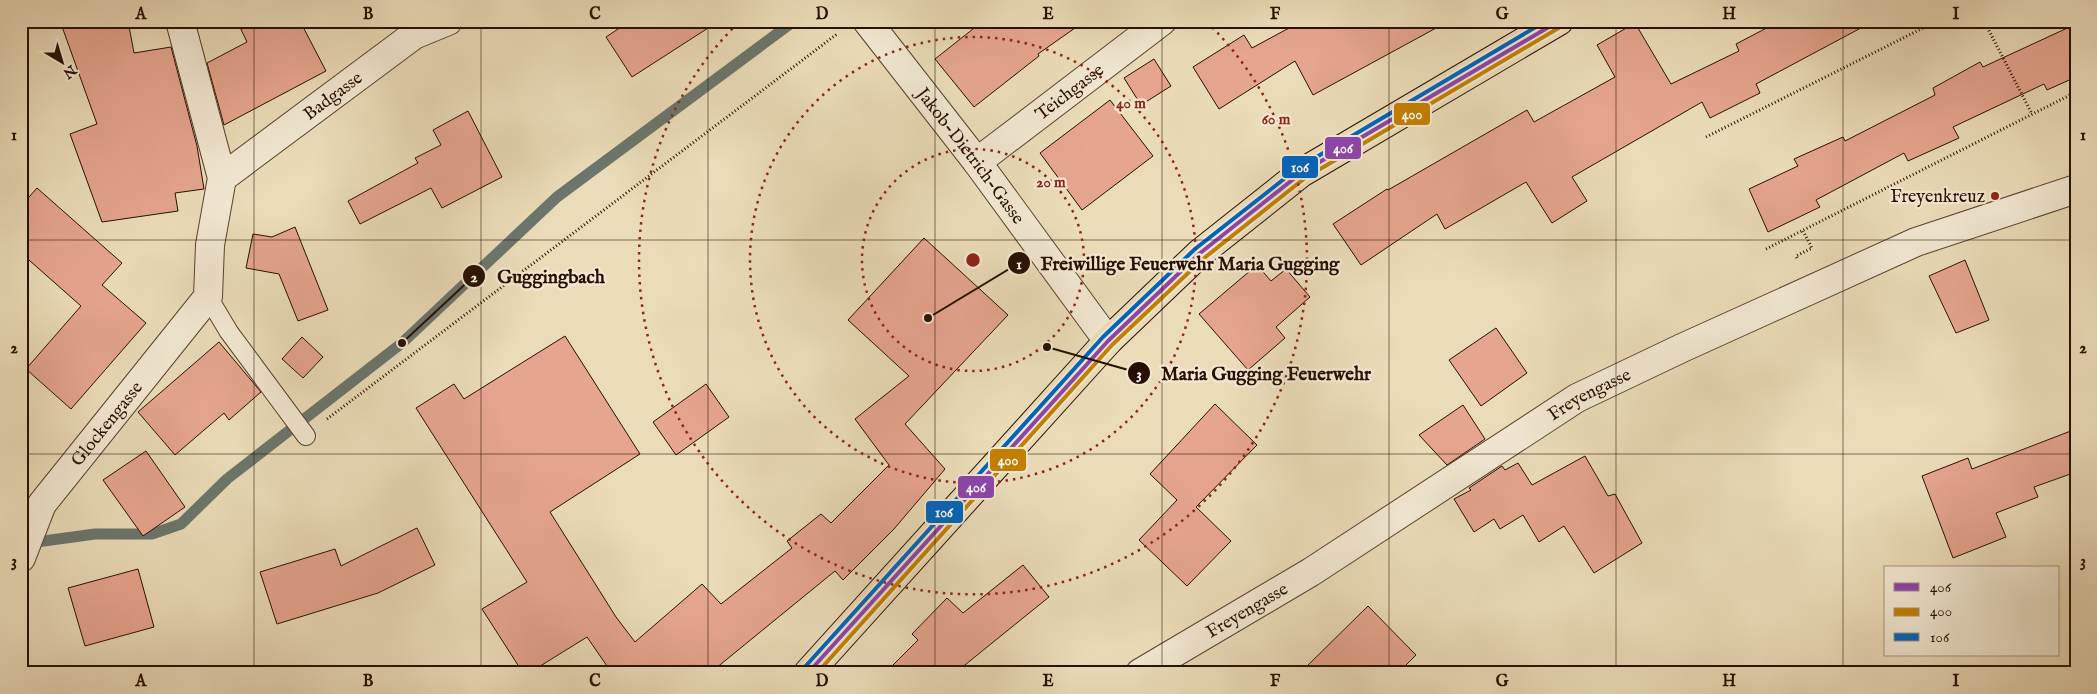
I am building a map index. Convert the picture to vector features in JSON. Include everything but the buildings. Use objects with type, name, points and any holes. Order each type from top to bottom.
[{"type":"main road","points":[[808,673],[1108,341],[1200,254],[1301,173],[1559,21]]},
{"type":"street","points":[[180,21],[222,178],[210,245],[208,297]]},
{"type":"street","name":"Badgasse","points":[[222,178],[414,35],[448,21]]},
{"type":"street","name":"Jakob-Dietrich-Gasse","points":[[867,21],[977,162],[1108,341]]},
{"type":"street","name":"Teichgasse","points":[[977,162],[1162,21]]},
{"type":"street","name":"Freyengasse","points":[[1140,673],[1311,572],[1577,398],[1682,348],[1916,242],[2076,189]]},
{"type":"street","name":"Glockengasse","points":[[21,558],[33,510],[208,297]]},
{"type":"lane","points":[[208,297],[228,332],[304,434]]},
{"type":"path","points":[[1706,137],[1937,21]]},
{"type":"path","points":[[1984,21],[2032,114]]},
{"type":"path","points":[[304,434],[837,33]]},
{"type":"path","points":[[1766,249],[2076,92]]},
{"type":"waterway","points":[[29,543],[95,534],[152,534],[181,524],[227,479],[402,343],[557,197],[794,21]]},
{"type":"transit line","name":"106","points":[[803,669],[1103,337],[1195,249],[1298,168],[1546,21]]},
{"type":"transit line","name":"406","points":[[808,673],[1108,341],[1199,254],[1301,173],[1559,21]]},
{"type":"transit line","name":"400","points":[[817,673],[1112,345],[1203,259],[1305,178],[1562,26]]},
{"type":"place","name":"Freyenkreuz","points":[[1995,196]]},
{"type":"place","name":"Freiwillige Feuerwehr Maria Gugging","points":[[928,318]]},
{"type":"place","name":"Guggingbach","points":[[402,343]]},
{"type":"place","name":"Maria Gugging Feuerwehr","points":[[1047,347]]}]
